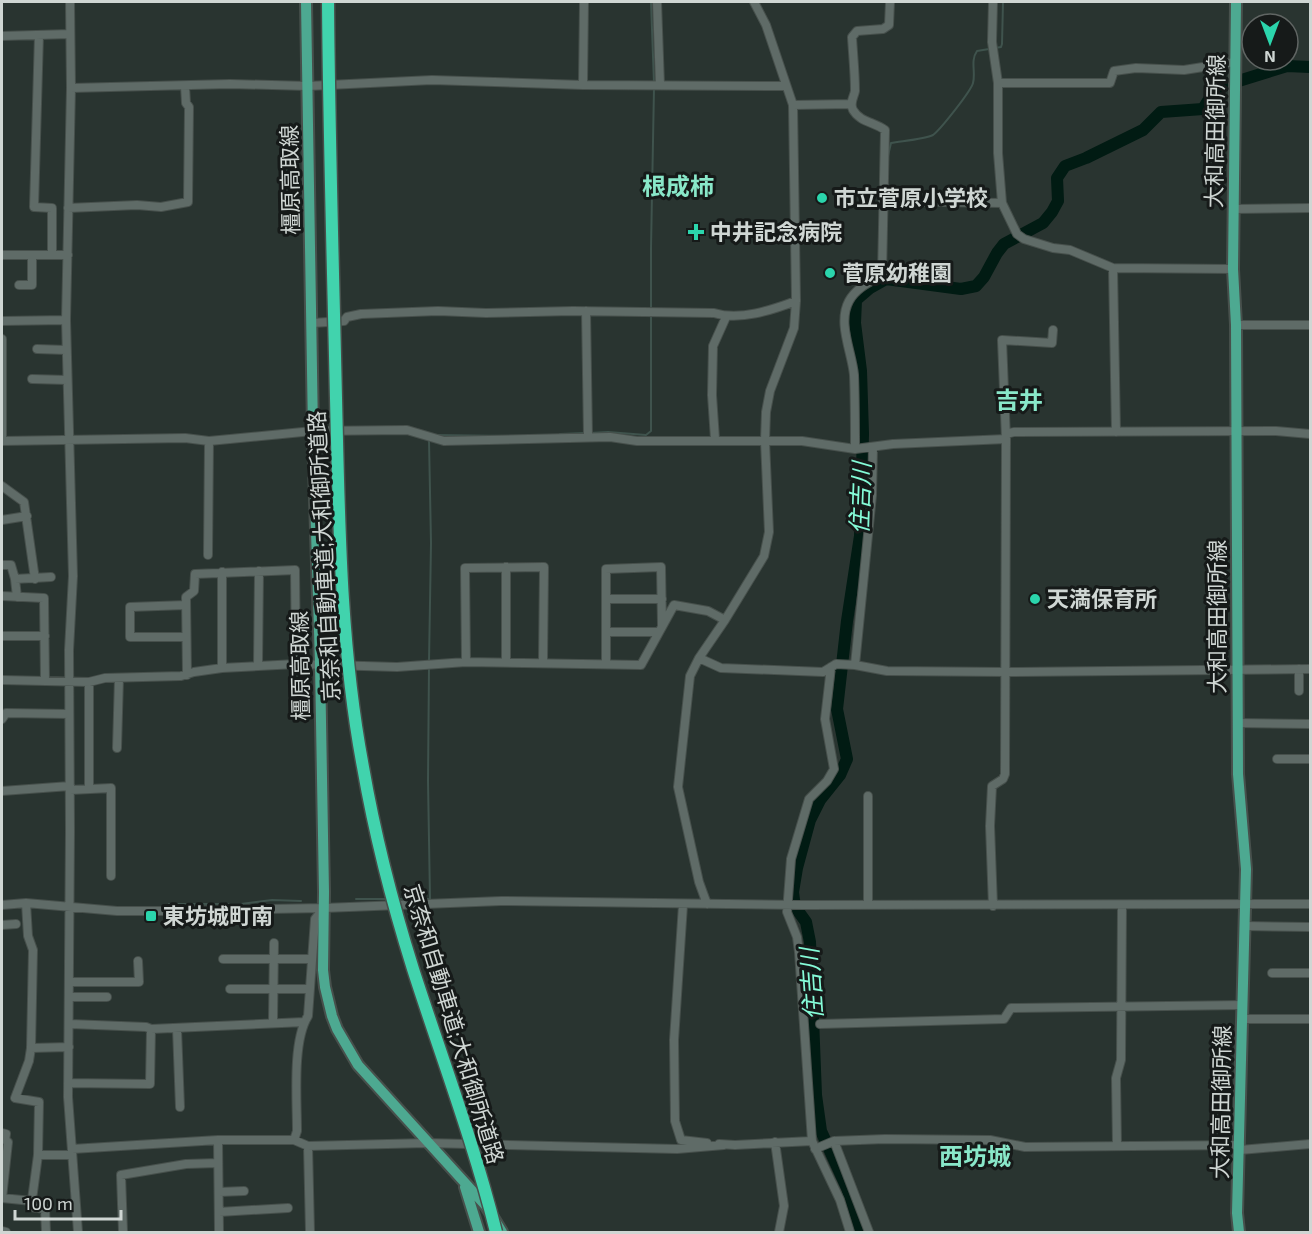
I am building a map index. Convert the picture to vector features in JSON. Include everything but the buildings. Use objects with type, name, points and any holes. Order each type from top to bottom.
[{"type":"highway","name":"京奈和自動車道;大和御所道路","points":[[328,2],[340,544],[345,626],[354,712],[385,874],[412,967],[468,1132],[496,1233]]},
{"type":"main road","name":"橿原高取線","points":[[306,2],[313,431],[320,664],[324,987],[337,1029],[358,1065],[427,1143],[459,1175],[490,1212],[502,1233]]},
{"type":"main road","name":"大和高田御所線","points":[[1236,2],[1233,269],[1236,325],[1237,723],[1246,904],[1237,1213],[1239,1233]]},
{"type":"main road","name":"橿原高取線","points":[[459,1175],[471,1201],[479,1233]]},
{"type":"street","points":[[70,2],[71,88],[66,350],[73,576],[69,650],[70,1024],[68,1083],[78,1233]]},
{"type":"street","points":[[583,86],[584,2]]},
{"type":"street","points":[[656,85],[657,2]]},
{"type":"street","points":[[707,904],[699,882],[678,787],[690,676],[764,556],[769,532],[765,441],[770,391],[794,328],[796,301],[793,105],[766,25],[754,2]]},
{"type":"street","points":[[855,450],[854,372],[845,326],[845,311],[858,289],[882,275],[885,130],[877,124],[862,119],[853,110],[851,104],[855,93],[852,37],[857,31],[883,29],[889,25],[890,2]]},
{"type":"street","points":[[993,2],[992,42],[998,83],[998,153],[1002,203],[1017,234],[1024,239],[1053,248],[1070,250],[1113,268],[1233,269]]},
{"type":"street","points":[[39,34],[34,207],[52,208],[52,255]]},
{"type":"street","points":[[2,36],[70,34]]},
{"type":"street","points":[[998,83],[1110,83],[1114,71],[1136,68],[1184,70],[1235,62]]},
{"type":"street","points":[[71,88],[230,84],[308,86],[432,80],[583,86],[786,87]]},
{"type":"street","points":[[68,208],[137,205],[160,207],[188,202],[189,107],[186,103],[185,86]]},
{"type":"street","points":[[793,105],[851,104]]},
{"type":"street","points":[[883,201],[1002,203]]},
{"type":"street","points":[[1234,209],[1311,208]]},
{"type":"street","points":[[2,255],[68,255]]},
{"type":"street","points":[[19,285],[32,285],[32,255]]},
{"type":"street","points":[[1113,268],[1116,432]]},
{"type":"street","points":[[312,323],[344,321],[347,316],[361,314],[586,311],[714,313],[726,317],[773,310],[796,301]]},
{"type":"street","points":[[586,311],[588,434]]},
{"type":"street","points":[[715,440],[712,395],[713,346],[726,317]]},
{"type":"street","points":[[2,321],[66,320]]},
{"type":"street","points":[[1236,325],[1311,325]]},
{"type":"street","points":[[993,906],[990,826],[992,786],[1003,779],[1005,774],[1006,436],[1002,340],[1052,342],[1053,330]]},
{"type":"street","points":[[2,339],[2,441],[185,438],[209,441],[313,431],[407,430],[444,441],[588,434],[637,441],[802,441],[855,450],[893,444],[1006,436],[1116,432],[1236,431],[1311,434]]},
{"type":"street","points":[[37,349],[66,350]]},
{"type":"street","points":[[32,379],[67,380]]},
{"type":"street","points":[[208,555],[209,441]]},
{"type":"street","points":[[855,665],[872,495],[873,447]]},
{"type":"street","points":[[2,488],[24,502],[35,579]]},
{"type":"street","points":[[2,520],[27,516]]},
{"type":"street","points":[[2,565],[12,565],[17,597]]},
{"type":"street","points":[[506,567],[506,662]]},
{"type":"street","points":[[466,662],[465,568],[544,567],[543,663]]},
{"type":"street","points":[[606,664],[606,569],[661,567],[661,629]]},
{"type":"street","points":[[186,675],[186,597],[194,591],[195,574],[295,570],[296,664]]},
{"type":"street","points":[[258,665],[259,571]]},
{"type":"street","points":[[222,572],[222,668]]},
{"type":"street","points":[[15,579],[51,577]]},
{"type":"street","points":[[2,596],[44,598],[45,681]]},
{"type":"street","points":[[606,599],[662,599]]},
{"type":"street","points":[[2,680],[89,682],[105,678],[186,675],[222,668],[296,664],[397,667],[466,662],[641,665],[674,604],[708,611],[725,620]]},
{"type":"street","points":[[186,605],[130,607],[130,637],[186,637]]},
{"type":"street","points":[[606,632],[661,629]]},
{"type":"street","points":[[2,636],[45,636]]},
{"type":"street","points":[[699,658],[721,668],[823,672],[837,664],[887,671],[1311,669]]},
{"type":"street","points":[[831,667],[825,719],[834,769],[827,781],[809,799],[806,808],[791,859],[787,912],[797,937],[799,952],[814,1145],[840,1200],[850,1233]]},
{"type":"street","points":[[1299,669],[1299,691]]},
{"type":"street","points":[[117,748],[118,678]]},
{"type":"street","points":[[89,682],[89,789]]},
{"type":"street","points":[[2,719],[6,713],[69,714]]},
{"type":"street","points":[[1237,723],[1311,724]]},
{"type":"street","points":[[1277,759],[1311,759]]},
{"type":"street","points":[[2,791],[111,788],[111,876]]},
{"type":"street","points":[[868,796],[868,905]]},
{"type":"street","points":[[2,905],[26,903],[117,910],[324,908],[501,901],[683,905],[1311,904]]},
{"type":"street","points":[[26,903],[28,936],[33,950],[31,1048],[29,1061],[15,1098],[39,1102],[38,1155],[31,1207],[45,1209],[46,1233]]},
{"type":"street","points":[[683,905],[674,1040],[675,1121],[681,1140],[724,1144]]},
{"type":"street","points":[[1117,1146],[1116,1078],[1121,1060],[1122,905]]},
{"type":"street","points":[[294,1140],[297,1131],[298,1045],[304,1022],[308,1016],[315,919],[324,908]]},
{"type":"street","points":[[2,925],[16,924]]},
{"type":"street","points":[[1245,926],[1311,927]]},
{"type":"street","points":[[273,1022],[274,943]]},
{"type":"street","points":[[223,959],[312,959]]},
{"type":"street","points":[[70,982],[139,982],[138,961]]},
{"type":"street","points":[[1272,973],[1311,973]]},
{"type":"street","points":[[231,989],[309,989]]},
{"type":"street","points":[[70,997],[107,997]]},
{"type":"street","points":[[820,1024],[1004,1019],[1011,1008],[1243,1005]]},
{"type":"street","points":[[1242,1018],[1311,1019]]},
{"type":"street","points":[[70,1024],[177,1029],[304,1022]]},
{"type":"street","points":[[68,1083],[150,1084],[151,1029]]},
{"type":"street","points":[[177,1029],[180,1107]]},
{"type":"street","points":[[31,1048],[69,1047]]},
{"type":"street","points":[[2,1133],[6,1134],[5,1140],[8,1142],[2,1198],[32,1201]]},
{"type":"street","points":[[38,1155],[218,1140],[294,1140],[308,1146],[427,1143],[677,1149],[724,1144],[775,1142],[814,1145],[885,1139],[990,1140],[1025,1147],[1240,1147],[1311,1144]]},
{"type":"street","points":[[218,1140],[219,1233]]},
{"type":"street","points":[[775,1142],[784,1206],[780,1233]]},
{"type":"street","points":[[834,1142],[869,1233]]},
{"type":"street","points":[[308,1146],[310,1233]]},
{"type":"street","points":[[123,1233],[121,1175],[186,1164],[218,1163]]},
{"type":"street","points":[[219,1192],[244,1191]]},
{"type":"street","points":[[219,1212],[288,1208]]},
{"type":"street","points":[[2,1231],[6,1233]]},
{"type":"waterway","points":[[651,2],[654,83]]},
{"type":"waterway","points":[[995,48],[1001,47],[1002,44],[1003,2]]},
{"type":"waterway","points":[[888,156],[891,143],[925,138],[937,132],[973,83],[974,59],[977,51],[989,49]]},
{"type":"waterway","name":"住吉川","points":[[861,1232],[847,1188],[821,1131],[816,1095],[810,942],[806,922],[796,908],[793,892],[810,820],[820,800],[840,775],[847,759],[837,709],[860,536],[863,434],[861,371],[855,323],[856,300],[870,288],[886,279],[961,289],[976,286],[1004,244],[1043,223],[1052,212],[1058,201],[1057,178],[1065,166],[1143,130],[1161,112],[1203,109],[1216,88],[1287,66],[1310,67]]},
{"type":"waterway","points":[[590,433],[646,435],[651,431],[654,88]]},
{"type":"waterway","points":[[886,267],[886,279]]},
{"type":"waterway","points":[[560,434],[584,433]]},
{"type":"waterway","points":[[432,435],[512,436]]},
{"type":"waterway","points":[[429,440],[431,543],[429,662]]},
{"type":"waterway","points":[[398,899],[430,899],[429,667]]},
{"type":"waterway","points":[[356,899],[389,899]]},
{"type":"waterway","points":[[169,904],[301,901]]},
{"type":"place","name":"市立菅原小学校","points":[[822,198]]},
{"type":"place","name":"中井記念病院","points":[[696,232]]},
{"type":"place","name":"菅原幼稚園","points":[[830,273]]},
{"type":"place","name":"天満保育所","points":[[1035,599]]},
{"type":"place","name":"東坊城町南","points":[[151,916]]},
{"type":"district","name":"根成柿","points":[[678,187]]},
{"type":"district","name":"吉井","points":[[1019,401]]},
{"type":"district","name":"西坊城","points":[[975,1157]]}]
